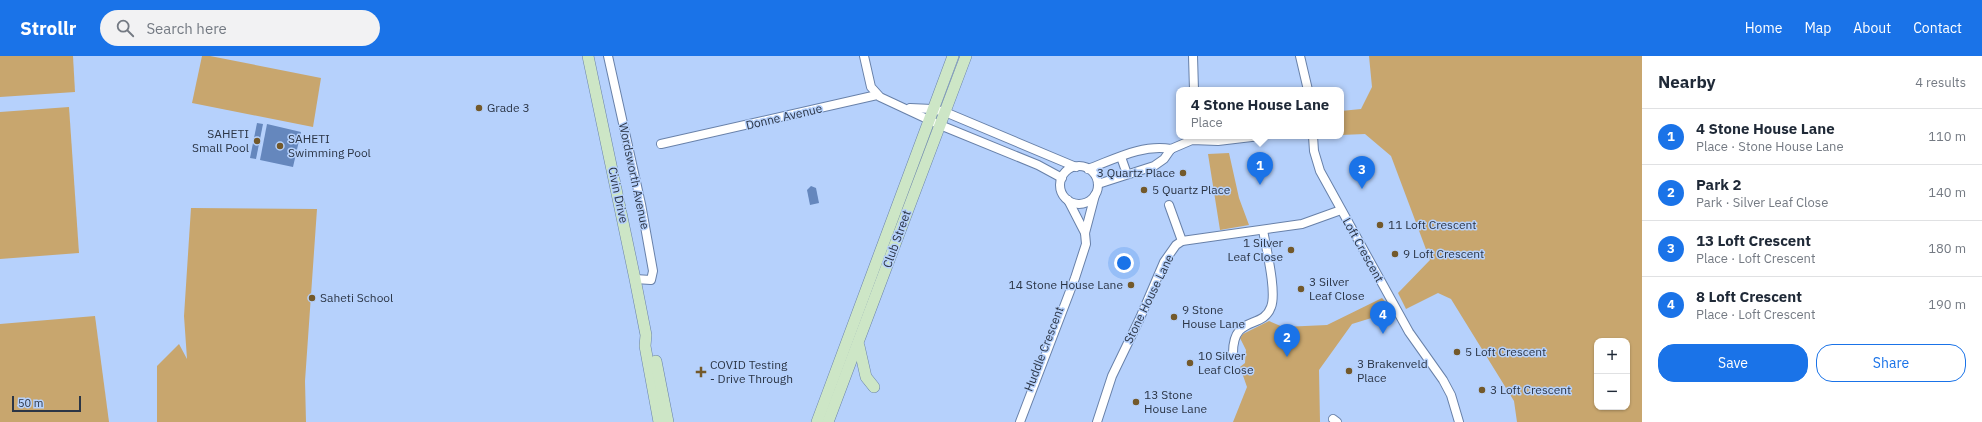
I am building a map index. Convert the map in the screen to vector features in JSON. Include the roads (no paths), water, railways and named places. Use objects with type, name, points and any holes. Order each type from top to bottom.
[{"type":"main road","name":"Civin Drive","points":[[588,56],[646,335],[645,346],[659,422]]},
{"type":"main road","name":"Club Street","points":[[817,422],[886,238],[930,114],[953,56]]},
{"type":"main road","name":"Club Street","points":[[828,422],[859,345],[966,56]]},
{"type":"main road","name":"Civin Drive","points":[[646,335],[652,343],[668,422]]},
{"type":"main road","points":[[859,345],[866,377],[874,387]]},
{"type":"street","name":"Wordsworth Avenue","points":[[608,56],[653,271],[651,280],[635,279]]},
{"type":"street","points":[[864,56],[868,79],[877,95],[906,108],[930,114],[945,112],[1076,167],[1088,169],[1093,172],[1098,184],[1095,195],[1086,203],[1074,203],[1068,200]]},
{"type":"street","points":[[1192,56],[1194,87]]},
{"type":"street","points":[[1300,56],[1307,87]]},
{"type":"street","name":"Donne Avenue","points":[[661,144],[877,95]]},
{"type":"street","points":[[930,114],[940,125],[1038,165],[1062,178]]},
{"type":"street","points":[[1098,184],[1154,166],[1164,159],[1170,149],[1190,139]]},
{"type":"street","points":[[1201,139],[1218,141],[1235,139]]},
{"type":"street","name":"Loft Crescent","points":[[1313,139],[1314,151],[1320,171],[1409,332],[1443,380],[1450,395],[1459,422]]},
{"type":"street","points":[[1088,169],[1143,149],[1156,146],[1170,149]]},
{"type":"street","points":[[1121,157],[1127,174]]},
{"type":"street","points":[[1076,167],[1070,169],[1062,178],[1061,190],[1068,200],[1085,234]]},
{"type":"street","name":"Huddle Crescent","points":[[1020,422],[1075,278],[1086,244],[1085,234],[1095,195]]},
{"type":"street","points":[[1169,205],[1182,240],[1313,222],[1341,210]]},
{"type":"street","points":[[1233,353],[1233,344],[1237,332],[1266,315],[1272,306],[1273,290],[1263,230]]},
{"type":"street","name":"Stone House Lane","points":[[1097,422],[1112,376],[1140,318],[1164,262],[1176,245],[1182,240]]},
{"type":"street","name":"Huddle Crescent","points":[[1016,422],[1066,291],[1075,278]]},
{"type":"water","name":"SAHETI Small Pool","points":[[257,123],[263,124],[256,159],[250,158]]},
{"type":"water","name":"SAHETI Swimming Pool","points":[[267,124],[301,132],[293,167],[260,160]]},
{"type":"water","points":[[811,186],[816,188],[819,203],[810,205],[807,190]]},
{"type":"place","name":"Grade 3","points":[[479,108]]},
{"type":"place","name":"SAHETI Small Pool","points":[[257,141]]},
{"type":"place","name":"SAHETI Swimming Pool","points":[[280,146]]},
{"type":"place","name":"3 Quartz Place","points":[[1183,173]]},
{"type":"place","name":"4 Stone House Lane","points":[[1260,185]]},
{"type":"place","name":"13 Loft Crescent","points":[[1362,189]]},
{"type":"place","name":"5 Quartz Place","points":[[1144,190]]},
{"type":"place","name":"11 Loft Crescent","points":[[1380,225]]},
{"type":"place","name":"1 Silver Leaf Close","points":[[1291,250]]},
{"type":"place","name":"9 Loft Crescent","points":[[1395,254]]},
{"type":"place","name":"14 Stone House Lane","points":[[1131,285]]},
{"type":"place","name":"3 Silver Leaf Close","points":[[1301,289]]},
{"type":"place","name":"Saheti School","points":[[312,298]]},
{"type":"place","name":"9 Stone House Lane","points":[[1174,317]]},
{"type":"place","name":"8 Loft Crescent","points":[[1383,334]]},
{"type":"place","name":"5 Loft Crescent","points":[[1457,352]]},
{"type":"place","name":"Park 2","points":[[1287,357]]},
{"type":"place","name":"10 Silver Leaf Close","points":[[1190,363]]},
{"type":"place","name":"3 Brakenveld Place","points":[[1349,371]]},
{"type":"place","name":"COVID Testing - Drive Through","points":[[701,372]]},
{"type":"place","name":"3 Loft Crescent","points":[[1482,390]]},
{"type":"place","name":"13 Stone House Lane","points":[[1136,402]]}]
